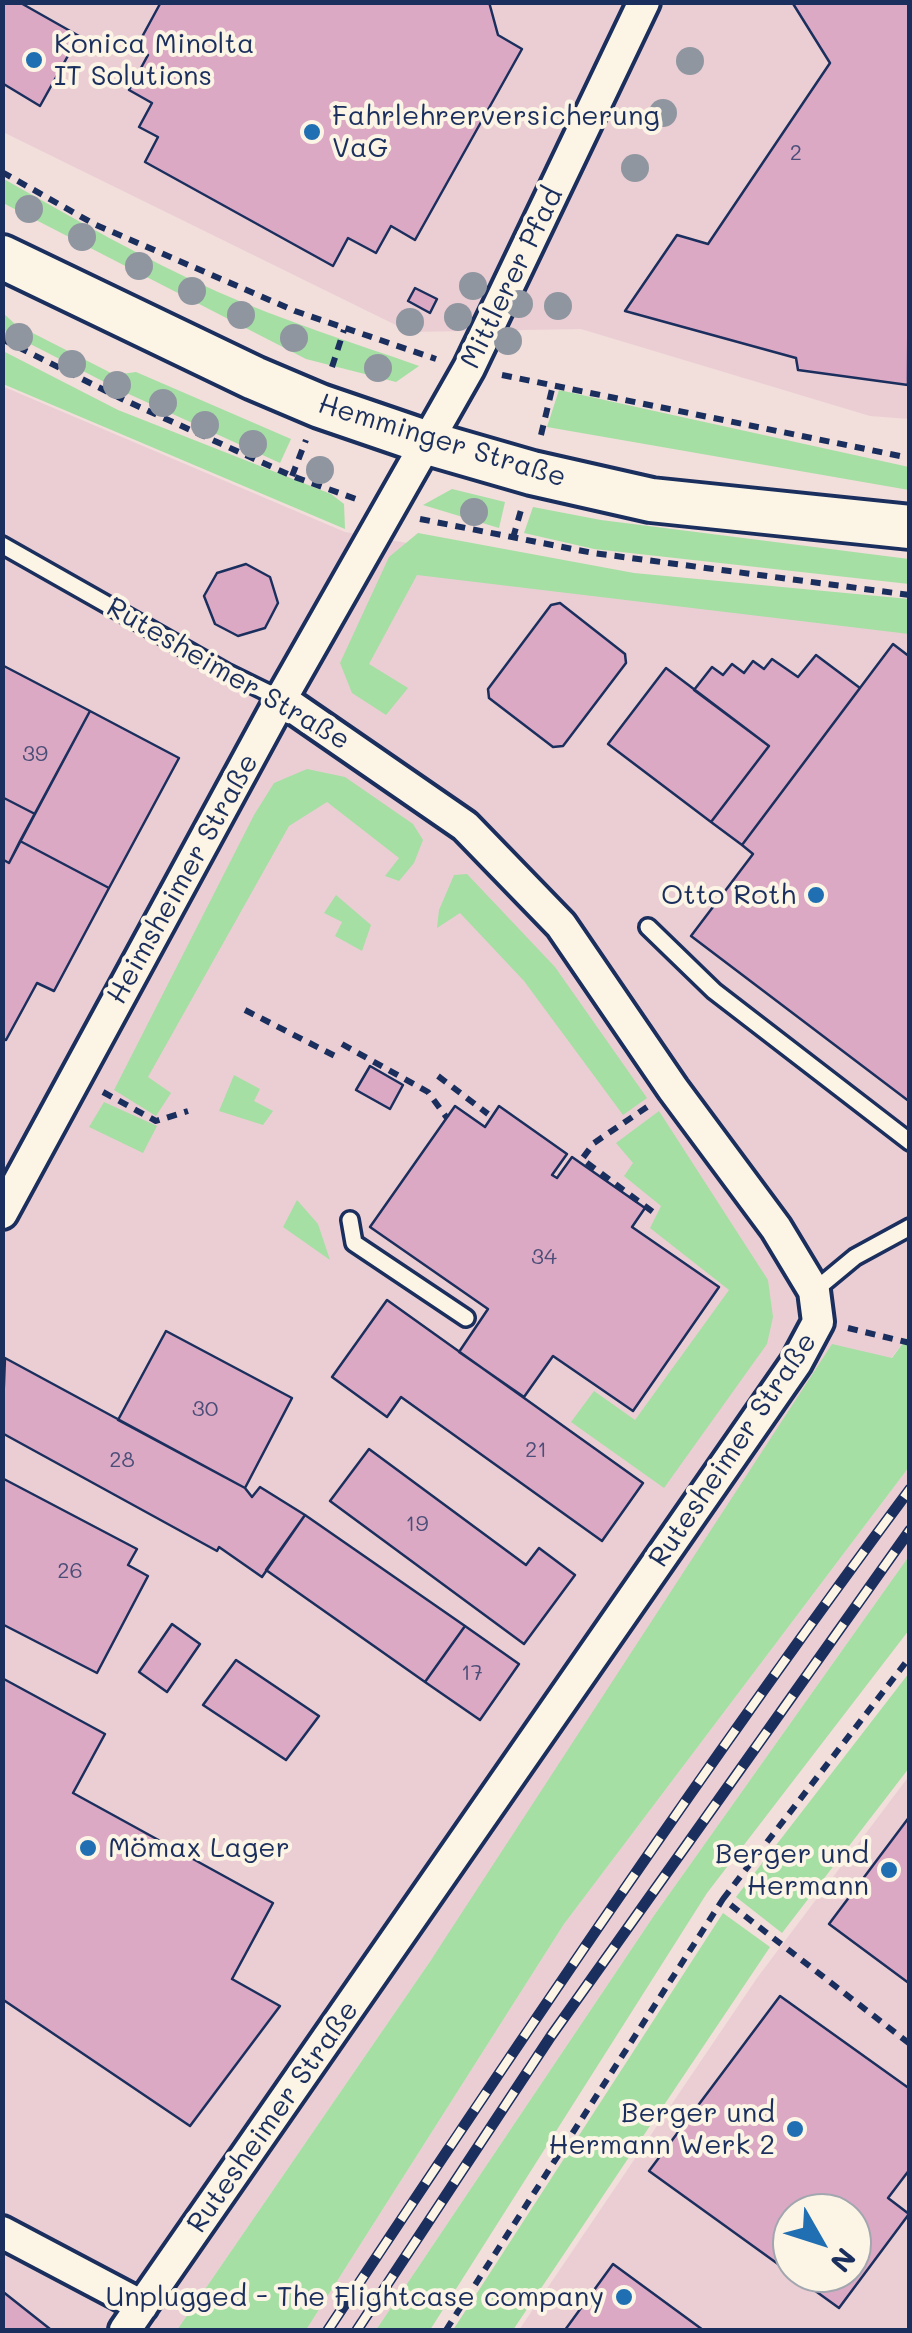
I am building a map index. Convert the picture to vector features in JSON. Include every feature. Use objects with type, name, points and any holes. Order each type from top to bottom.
[{"type":"main road","name":"Hemminger Straße","points":[[2,257],[299,398],[428,443],[652,500],[910,527]]},
{"type":"street","name":"Mittlerer Pfad","points":[[428,443],[469,368],[644,2]]},
{"type":"street","name":"Heimsheimer Straße","points":[[2,1214],[281,698],[428,443]]},
{"type":"street","name":"Rutesheimer Straße","points":[[134,2318],[796,1363],[818,1322],[814,1291],[776,1228],[673,1089],[561,925],[465,826],[281,698]]},
{"type":"street","points":[[2,2232],[134,2318]]},
{"type":"lane","name":"Rutesheimer Straße","points":[[2,546],[226,672],[281,698]]},
{"type":"lane","points":[[648,927],[714,991],[910,1142]]},
{"type":"lane","points":[[350,1220],[354,1243],[466,1318]]},
{"type":"lane","points":[[814,1291],[856,1257],[910,1227]]},
{"type":"path","points":[[2,172],[94,224],[294,311],[469,368],[910,458]]},
{"type":"path","points":[[2,339],[292,476],[389,513],[593,553],[910,595]]},
{"type":"path","points":[[245,1010],[335,1056]]},
{"type":"path","points":[[342,1044],[428,1092],[446,1118]]},
{"type":"path","points":[[438,1076],[488,1114]]},
{"type":"path","points":[[75,1078],[156,1121],[188,1112]]},
{"type":"path","points":[[654,1212],[582,1158],[594,1143],[673,1089]]},
{"type":"path","points":[[818,1322],[910,1344]]},
{"type":"path","points":[[446,2330],[723,1900],[910,1658]]},
{"type":"path","points":[[723,1900],[910,2044]]},
{"type":"shaded area","points":[[2,3],[909,3],[909,419],[870,416],[581,329],[410,332],[3,132]]},
{"type":"shaded area","points":[[2,386],[345,532],[707,596],[909,617],[909,1335],[431,1960],[177,2330],[3,2330]]},
{"type":"shaded area","points":[[909,1467],[909,1556],[655,1914],[376,2330],[306,2330],[564,1924]]},
{"type":"shaded area","points":[[909,1776],[909,2330],[519,2330],[757,1978]]},
{"type":"green space","points":[[2,178],[218,292],[419,366],[396,382],[306,359],[3,203]]},
{"type":"green space","points":[[3,313],[15,324],[115,375],[136,372],[291,439],[280,463],[120,390],[3,330]]},
{"type":"green space","points":[[3,351],[118,410],[331,494],[344,504],[345,529],[3,384]]},
{"type":"green space","points":[[559,390],[909,467],[909,490],[547,427]]},
{"type":"green space","points":[[452,489],[505,502],[499,528],[423,505]]},
{"type":"green space","points":[[533,507],[601,520],[909,559],[909,584],[594,549],[524,533]]},
{"type":"green space","points":[[418,533],[634,573],[909,599],[909,634],[417,575],[369,664],[408,688],[386,715],[352,693],[340,663],[389,557]]},
{"type":"green space","points":[[307,769],[345,777],[413,824],[423,840],[414,863],[399,881],[385,876],[399,858],[327,802],[289,826],[148,1077],[171,1093],[156,1116],[114,1090],[254,815],[274,783]]},
{"type":"green space","points":[[467,874],[555,967],[647,1098],[623,1115],[524,981],[460,913],[437,928],[439,910],[454,875]]},
{"type":"green space","points":[[336,895],[371,925],[362,951],[335,936],[342,922],[324,913]]},
{"type":"green space","points":[[234,1075],[260,1089],[254,1101],[273,1111],[263,1125],[219,1111]]},
{"type":"green space","points":[[104,1102],[157,1126],[143,1153],[89,1127]]},
{"type":"green space","points":[[659,1111],[768,1280],[773,1317],[767,1344],[664,1488],[571,1422],[594,1391],[635,1420],[729,1290],[650,1228],[661,1206],[624,1176],[633,1163],[616,1143]]},
{"type":"green space","points":[[297,1200],[318,1224],[330,1260],[283,1227]]},
{"type":"green space","points":[[909,1335],[909,1467],[564,1924],[306,2330],[177,2330],[431,1960],[832,1344],[892,1358]]},
{"type":"green space","points":[[909,1556],[909,1630],[707,1893],[430,2330],[376,2330],[655,1914]]},
{"type":"green space","points":[[909,1673],[909,1768],[782,1933],[736,1897]]},
{"type":"green space","points":[[723,1913],[770,1947],[513,2330],[453,2330]]},
{"type":"building","name":"Konica Minolta IT Solutions","points":[[2,2],[19,2],[79,36],[40,106],[2,83]]},
{"type":"building","name":"Fahrlehrerversicherung VaG","points":[[161,2],[489,2],[498,35],[522,49],[415,240],[391,226],[376,253],[348,238],[333,266],[145,162],[158,137],[139,127],[152,103],[129,90],[148,55],[136,48]]},
{"type":"building","points":[[792,2],[910,2],[908,385],[798,370],[796,358],[625,311],[677,235],[708,244],[830,63]]},
{"type":"building","points":[[415,288],[437,299],[430,313],[408,301]]},
{"type":"building","points":[[246,564],[270,577],[278,603],[265,628],[238,636],[215,624],[204,596],[217,573]]},
{"type":"building","points":[[560,603],[625,654],[626,663],[563,746],[553,747],[489,698],[488,689],[551,605]]},
{"type":"building","name":"Otto Roth","points":[[893,644],[910,657],[910,1102],[691,936],[753,854],[742,845]]},
{"type":"building","points":[[816,655],[860,688],[742,845],[711,822],[769,746],[694,690],[712,667],[723,675],[732,664],[744,673],[753,661],[764,669],[772,659],[798,677]]},
{"type":"building","points":[[2,665],[90,711],[35,814],[2,797]]},
{"type":"building","points":[[666,668],[769,746],[711,822],[608,744]]},
{"type":"building","points":[[90,711],[179,758],[109,888],[20,841]]},
{"type":"building","points":[[2,797],[35,814],[9,863],[2,859]]},
{"type":"building","points":[[20,841],[109,888],[54,991],[37,983],[6,1040],[2,1039],[2,859],[9,863]]},
{"type":"building","points":[[370,1066],[403,1085],[390,1109],[356,1090]]},
{"type":"building","points":[[455,1106],[485,1127],[499,1106],[567,1154],[552,1175],[557,1178],[572,1157],[645,1208],[632,1227],[719,1287],[633,1411],[553,1356],[524,1397],[459,1352],[488,1309],[370,1227]]},
{"type":"building","points":[[387,1300],[643,1483],[602,1541],[401,1397],[387,1417],[332,1377]]},
{"type":"building","points":[[166,1331],[292,1398],[245,1488],[118,1420]]},
{"type":"building","points":[[5,1358],[245,1488],[252,1497],[260,1487],[305,1515],[262,1577],[219,1547],[217,1551],[2,1433]]},
{"type":"building","points":[[369,1449],[526,1565],[539,1548],[575,1575],[524,1644],[330,1501]]},
{"type":"building","points":[[2,1478],[137,1549],[128,1565],[148,1576],[97,1673],[2,1624]]},
{"type":"building","points":[[305,1515],[465,1626],[425,1682],[266,1570]]},
{"type":"building","points":[[172,1624],[200,1644],[167,1692],[139,1672]]},
{"type":"building","points":[[465,1626],[519,1664],[480,1720],[425,1682]]},
{"type":"building","points":[[236,1660],[319,1716],[286,1760],[203,1705]]},
{"type":"building","name":"Mömax Lager","points":[[2,1678],[105,1734],[73,1793],[273,1903],[232,1979],[280,2006],[190,2126],[2,1999]]},
{"type":"building","name":"Berger und Hermann","points":[[910,1816],[910,1984],[829,1924]]},
{"type":"building","name":"Berger und Hermann Werk 2","points":[[780,1996],[910,2089],[910,2169],[888,2198],[909,2214],[872,2264],[872,2193],[772,2193],[772,2260],[649,2171]]},
{"type":"building","name":"Unplugged - The Flightcase company","points":[[613,2264],[703,2330],[565,2330]]},
{"type":"building","points":[[2,2291],[50,2329],[50,2330],[2,2330]]},
{"type":"building","name":"Berger und Hermann Werk 2","points":[[818,2293],[850,2293],[839,2308]]},
{"type":"railway","points":[[328,2330],[613,1906],[910,1489]]},
{"type":"railway","points":[[357,2330],[551,2036],[910,1530]]},
{"type":"place","name":"Konica Minolta IT Solutions","points":[[34,60]]},
{"type":"place","name":"Fahrlehrerversicherung VaG","points":[[312,132]]},
{"type":"place","name":"Otto Roth","points":[[816,895]]},
{"type":"place","name":"Mömax Lager","points":[[88,1848]]},
{"type":"place","name":"Berger und Hermann","points":[[889,1870]]},
{"type":"place","name":"Berger und Hermann Werk 2","points":[[795,2129]]},
{"type":"place","name":"Unplugged - The Flightcase company","points":[[624,2297]]}]
